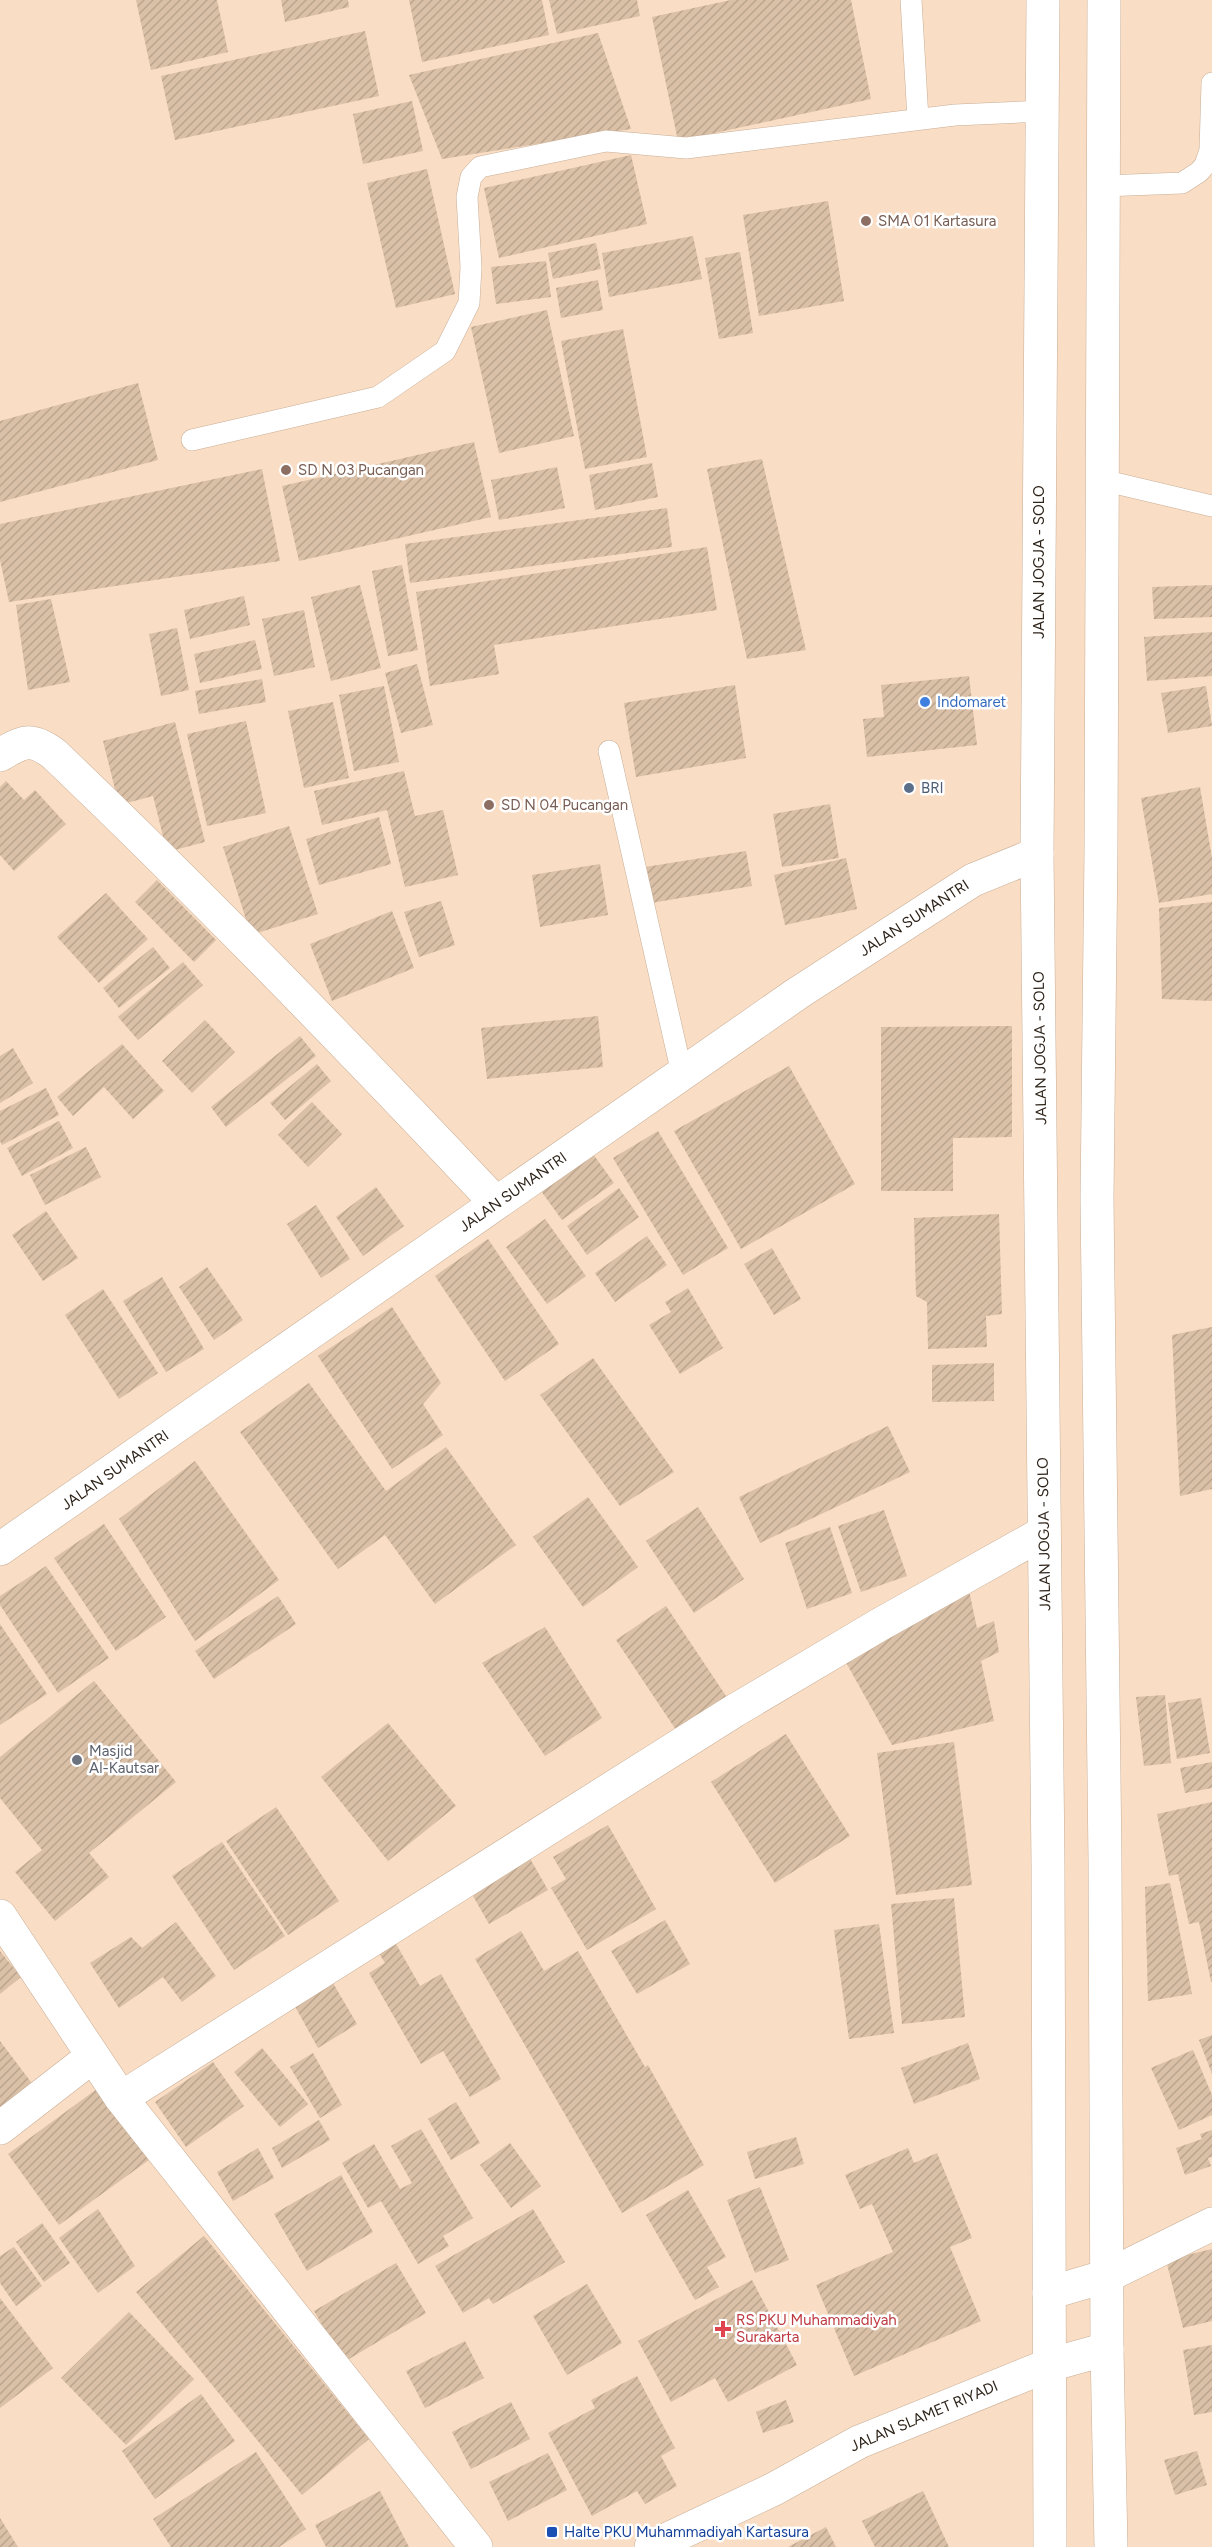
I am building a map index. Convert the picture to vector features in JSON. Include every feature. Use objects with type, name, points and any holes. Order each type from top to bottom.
[{"type":"main road","name":"JALAN JOGJA - SOLO","points":[[1043,0],[1037,854],[1050,2097],[1050,2547]]},
{"type":"main road","points":[[1104,0],[1097,1199],[1107,2349],[1112,2547]]},
{"type":"main road","points":[[0,755],[23,743],[34,742],[54,754],[158,853],[327,1024],[496,1203]]},
{"type":"main road","name":"JALAN SUMANTRI","points":[[0,1549],[798,993],[973,880],[1037,854]]},
{"type":"main road","points":[[121,2098],[734,1711],[879,1625],[1043,1533]]},
{"type":"main road","points":[[0,1916],[121,2098],[476,2547]]},
{"type":"main road","points":[[0,2128],[93,2056]]},
{"type":"main road","points":[[1049,2293],[1107,2276],[1212,2224]]},
{"type":"main road","name":"JALAN SLAMET RIYADI","points":[[651,2547],[774,2489],[859,2442],[1049,2365],[1107,2349]]},
{"type":"lane","points":[[911,0],[918,119]]},
{"type":"lane","points":[[1103,186],[1182,183],[1199,172],[1205,165],[1210,150],[1212,83]]},
{"type":"lane","points":[[192,440],[378,397],[445,351],[469,303],[471,267],[467,198],[471,177],[480,167],[606,141],[686,148],[918,119],[1042,111]]},
{"type":"lane","points":[[1102,480],[1212,506]]},
{"type":"lane","points":[[609,751],[682,1074]]},
{"type":"building","points":[[136,0],[217,0],[228,52],[151,70]]},
{"type":"building","points":[[281,0],[348,0],[349,7],[285,22]]},
{"type":"building","points":[[409,0],[542,0],[549,35],[422,62]]},
{"type":"building","points":[[549,0],[637,0],[640,16],[557,34]]},
{"type":"building","points":[[731,0],[851,0],[871,99],[678,141],[652,17]]},
{"type":"building","points":[[365,31],[379,96],[175,140],[161,76]]},
{"type":"building","points":[[598,33],[631,129],[442,159],[409,75]]},
{"type":"building","points":[[412,101],[423,151],[363,164],[353,114]]},
{"type":"building","points":[[631,155],[647,224],[499,258],[484,188]]},
{"type":"building","points":[[427,169],[455,294],[396,308],[367,183]]},
{"type":"building","points":[[828,201],[844,301],[759,316],[743,215]]},
{"type":"building","points":[[693,236],[702,279],[609,297],[602,253]]},
{"type":"building","points":[[596,243],[601,269],[553,279],[548,253]]},
{"type":"building","points":[[740,252],[753,333],[719,339],[705,258]]},
{"type":"building","points":[[546,261],[551,297],[496,304],[491,267]]},
{"type":"building","points":[[598,280],[603,310],[561,318],[556,288]]},
{"type":"building","points":[[547,310],[574,436],[499,453],[471,327]]},
{"type":"building","points":[[623,329],[647,457],[585,469],[561,341]]},
{"type":"building","points":[[138,383],[158,460],[0,502],[0,421]]},
{"type":"building","points":[[474,442],[491,517],[299,561],[282,486]]},
{"type":"building","points":[[762,459],[806,650],[747,659],[707,469]]},
{"type":"building","points":[[652,463],[658,497],[595,510],[589,475]]},
{"type":"building","points":[[557,467],[565,508],[499,520],[491,480]]},
{"type":"building","points":[[262,469],[280,561],[9,602],[0,560],[0,524]]},
{"type":"building","points":[[667,508],[672,547],[410,583],[405,544]]},
{"type":"building","points":[[707,547],[717,610],[494,645],[499,674],[430,686],[416,592]]},
{"type":"building","points":[[402,565],[418,650],[388,656],[372,571]]},
{"type":"building","points":[[360,585],[381,668],[331,681],[311,597]]},
{"type":"building","points":[[1212,585],[1212,617],[1154,619],[1152,587]]},
{"type":"building","points":[[244,596],[250,625],[190,639],[184,610]]},
{"type":"building","points":[[51,599],[70,682],[28,690],[16,605]]},
{"type":"building","points":[[304,610],[315,667],[274,676],[262,619]]},
{"type":"building","points":[[177,628],[189,690],[161,696],[149,634]]},
{"type":"building","points":[[1212,632],[1212,676],[1147,681],[1144,637]]},
{"type":"building","points":[[255,640],[262,669],[200,683],[194,654]]},
{"type":"building","points":[[417,664],[433,725],[401,733],[385,673]]},
{"type":"building","points":[[969,676],[977,745],[867,757],[863,719],[884,717],[881,685]]},
{"type":"building","points":[[262,679],[266,702],[199,714],[195,691]]},
{"type":"building","points":[[735,685],[746,758],[636,777],[624,703]]},
{"type":"building","points":[[384,686],[399,762],[354,771],[339,695]]},
{"type":"building","points":[[1206,686],[1212,726],[1168,733],[1161,693]]},
{"type":"building","points":[[333,702],[349,778],[304,788],[288,711]]},
{"type":"building","points":[[246,721],[266,813],[207,826],[187,734]]},
{"type":"building","points":[[175,722],[205,842],[167,852],[153,796],[119,805],[103,741]]},
{"type":"building","points":[[404,771],[415,816],[443,810],[458,875],[405,887],[387,810],[322,825],[314,791]]},
{"type":"building","points":[[6,781],[24,800],[35,790],[66,824],[14,871],[0,855],[0,787]]},
{"type":"building","points":[[1200,787],[1212,858],[1212,894],[1159,903],[1141,798]]},
{"type":"building","points":[[830,804],[839,858],[782,867],[773,814]]},
{"type":"building","points":[[379,817],[391,864],[319,885],[306,839]]},
{"type":"building","points":[[289,826],[318,914],[251,935],[223,847]]},
{"type":"building","points":[[746,851],[752,886],[651,903],[645,867]]},
{"type":"building","points":[[846,858],[857,909],[785,925],[774,875]]},
{"type":"building","points":[[600,864],[608,915],[540,927],[532,875]]},
{"type":"building","points":[[157,880],[216,940],[194,962],[135,902]]},
{"type":"building","points":[[106,893],[148,939],[99,983],[57,937]]},
{"type":"building","points":[[441,901],[455,945],[419,957],[404,912]]},
{"type":"building","points":[[1212,902],[1212,1001],[1162,999],[1159,908]]},
{"type":"building","points":[[392,911],[414,968],[332,1001],[310,944]]},
{"type":"building","points":[[153,947],[170,968],[119,1008],[103,988]]},
{"type":"building","points":[[183,962],[203,985],[138,1040],[118,1017]]},
{"type":"building","points":[[598,1016],[603,1067],[487,1079],[481,1028]]},
{"type":"building","points":[[205,1020],[235,1052],[192,1093],[162,1061]]},
{"type":"building","points":[[1012,1026],[1012,1137],[953,1138],[953,1191],[881,1191],[881,1027]]},
{"type":"building","points":[[300,1036],[316,1056],[226,1127],[211,1107]]},
{"type":"building","points":[[122,1044],[164,1091],[133,1119],[104,1087],[73,1116],[57,1097]]},
{"type":"building","points":[[13,1048],[33,1083],[0,1103],[0,1056]]},
{"type":"building","points":[[317,1064],[331,1081],[285,1120],[270,1103]]},
{"type":"building","points":[[789,1066],[855,1184],[741,1249],[674,1131]]},
{"type":"building","points":[[46,1088],[59,1115],[2,1145],[0,1111]]},
{"type":"building","points":[[312,1102],[342,1134],[308,1167],[278,1135]]},
{"type":"building","points":[[59,1121],[73,1148],[22,1176],[7,1148]]},
{"type":"building","points":[[658,1131],[728,1248],[683,1275],[613,1158]]},
{"type":"building","points":[[86,1147],[101,1177],[45,1205],[30,1175]]},
{"type":"building","points":[[593,1154],[614,1183],[562,1220],[541,1191]]},
{"type":"building","points":[[376,1187],[404,1226],[363,1256],[336,1217]]},
{"type":"building","points":[[619,1188],[639,1217],[587,1255],[567,1226]]},
{"type":"building","points":[[316,1205],[350,1259],[321,1278],[287,1224]]},
{"type":"building","points":[[46,1211],[78,1258],[43,1281],[12,1235]]},
{"type":"building","points":[[999,1214],[1002,1314],[986,1316],[987,1347],[928,1349],[927,1302],[916,1296],[914,1218]]},
{"type":"building","points":[[545,1219],[586,1276],[547,1304],[506,1247]]},
{"type":"building","points":[[647,1236],[667,1265],[615,1302],[595,1273]]},
{"type":"building","points":[[488,1239],[559,1344],[505,1381],[435,1276]]},
{"type":"building","points":[[772,1248],[801,1299],[774,1315],[744,1264]]},
{"type":"building","points":[[207,1267],[243,1320],[214,1340],[179,1287]]},
{"type":"building","points":[[162,1277],[204,1349],[166,1372],[123,1301]]},
{"type":"building","points":[[688,1288],[723,1348],[680,1374],[649,1325],[671,1312],[665,1302]]},
{"type":"building","points":[[103,1289],[158,1373],[119,1399],[65,1315]]},
{"type":"building","points":[[392,1307],[441,1383],[423,1404],[443,1435],[392,1469],[318,1356]]},
{"type":"building","points":[[1212,1327],[1212,1489],[1180,1496],[1172,1335]]},
{"type":"building","points":[[593,1358],[674,1472],[620,1506],[540,1395]]},
{"type":"building","points":[[994,1363],[994,1401],[932,1402],[932,1365]]},
{"type":"building","points":[[309,1383],[386,1491],[446,1447],[516,1545],[435,1604],[385,1535],[338,1569],[240,1432]]},
{"type":"building","points":[[888,1426],[910,1472],[760,1543],[739,1497]]},
{"type":"building","points":[[195,1461],[279,1580],[195,1641],[119,1519]]},
{"type":"building","points":[[588,1497],[638,1567],[583,1607],[533,1537]]},
{"type":"building","points":[[698,1507],[744,1579],[694,1613],[646,1541]]},
{"type":"building","points":[[884,1510],[907,1576],[861,1592],[838,1526]]},
{"type":"building","points":[[104,1524],[166,1617],[116,1651],[54,1558]]},
{"type":"building","points":[[830,1527],[852,1593],[807,1609],[785,1543]]},
{"type":"building","points":[[46,1566],[109,1658],[58,1693],[0,1605],[0,1596]]},
{"type":"building","points":[[968,1586],[977,1628],[994,1621],[999,1652],[981,1661],[994,1721],[892,1745],[843,1657]]},
{"type":"building","points":[[278,1596],[296,1624],[214,1679],[195,1651]]},
{"type":"building","points":[[666,1606],[728,1699],[678,1733],[616,1640]]},
{"type":"building","points":[[0,1624],[47,1694],[0,1725]]},
{"type":"building","points":[[545,1627],[602,1718],[545,1756],[482,1663]]},
{"type":"building","points":[[94,1681],[176,1782],[89,1853],[109,1877],[55,1921],[15,1872],[42,1850],[0,1798],[0,1757]]},
{"type":"building","points":[[1165,1695],[1171,1763],[1144,1766],[1136,1697]]},
{"type":"building","points":[[1201,1698],[1210,1753],[1177,1759],[1168,1703]]},
{"type":"building","points":[[388,1723],[456,1806],[388,1861],[321,1777]]},
{"type":"building","points":[[786,1734],[850,1836],[775,1883],[711,1782]]},
{"type":"building","points":[[954,1742],[972,1885],[896,1895],[877,1753]]},
{"type":"building","points":[[1212,1762],[1212,1788],[1185,1793],[1180,1768]]},
{"type":"building","points":[[1212,1802],[1211,1982],[1199,1922],[1189,1924],[1178,1874],[1169,1876],[1157,1814]]},
{"type":"building","points":[[276,1807],[339,1901],[288,1935],[226,1841]]},
{"type":"building","points":[[608,1825],[656,1909],[587,1950],[551,1888],[566,1879],[553,1857]]},
{"type":"building","points":[[222,1842],[285,1936],[234,1970],[172,1876]]},
{"type":"building","points":[[528,1855],[548,1890],[489,1924],[469,1889]]},
{"type":"building","points":[[1170,1883],[1192,1994],[1148,2001],[1145,1887]]},
{"type":"building","points":[[954,1898],[965,2017],[902,2024],[891,1904]]},
{"type":"building","points":[[665,1920],[690,1964],[637,1994],[611,1951]]},
{"type":"building","points":[[176,1922],[216,1976],[182,2002],[163,1977],[119,2008],[90,1963],[131,1937],[142,1948]]},
{"type":"building","points":[[879,1924],[894,2033],[849,2039],[834,1930]]},
{"type":"building","points":[[521,1931],[544,1971],[578,1951],[645,2067],[648,2065],[704,2165],[622,2213],[475,1959]]},
{"type":"building","points":[[391,1935],[420,1986],[441,1974],[501,2079],[470,2097],[443,2051],[421,2064],[369,1973],[385,1963],[374,1945]]},
{"type":"building","points":[[0,1951],[21,1977],[0,1994]]},
{"type":"building","points":[[330,1978],[357,2024],[318,2048],[292,2001]]},
{"type":"building","points":[[1212,2035],[1212,2074],[1199,2040]]},
{"type":"building","points":[[0,2041],[37,2090],[0,2118]]},
{"type":"building","points":[[968,2043],[980,2079],[914,2104],[901,2068]]},
{"type":"building","points":[[262,2048],[308,2104],[280,2127],[234,2072]]},
{"type":"building","points":[[1193,2050],[1212,2095],[1212,2115],[1179,2130],[1151,2068]]},
{"type":"building","points":[[313,2053],[342,2105],[320,2118],[290,2067]]},
{"type":"building","points":[[213,2062],[244,2106],[186,2147],[155,2102]]},
{"type":"building","points":[[101,2086],[153,2157],[59,2225],[8,2154]]},
{"type":"building","points":[[456,2102],[480,2143],[451,2160],[428,2119]]},
{"type":"building","points":[[319,2120],[330,2140],[282,2168],[272,2148]]},
{"type":"building","points":[[421,2129],[473,2218],[443,2236],[449,2246],[418,2264],[381,2201],[368,2208],[342,2163],[374,2144],[400,2189],[412,2183],[391,2146]]},
{"type":"building","points":[[1212,2130],[1212,2157],[1208,2158],[1211,2166],[1185,2175],[1176,2148],[1202,2139],[1200,2134]]},
{"type":"building","points":[[796,2137],[804,2164],[755,2179],[747,2152]]},
{"type":"building","points":[[510,2143],[541,2186],[511,2208],[480,2165]]},
{"type":"building","points":[[258,2148],[274,2178],[233,2201],[217,2172]]},
{"type":"building","points":[[908,2148],[914,2163],[937,2153],[972,2238],[950,2247],[981,2321],[854,2376],[816,2285],[893,2252],[872,2204],[860,2209],[845,2175]]},
{"type":"building","points":[[341,2175],[373,2232],[307,2271],[274,2214]]},
{"type":"building","points":[[760,2187],[789,2260],[755,2273],[727,2200]]},
{"type":"building","points":[[688,2190],[726,2257],[707,2267],[719,2287],[695,2300],[646,2215]]},
{"type":"building","points":[[98,2209],[135,2266],[98,2293],[59,2238]]},
{"type":"building","points":[[533,2209],[565,2262],[493,2304],[489,2298],[463,2313],[435,2266]]},
{"type":"building","points":[[42,2223],[70,2263],[44,2282],[16,2242]]},
{"type":"building","points":[[204,2236],[369,2439],[302,2495],[136,2292]]},
{"type":"building","points":[[14,2247],[42,2286],[16,2306],[0,2283],[0,2256]]},
{"type":"building","points":[[1212,2249],[1212,2321],[1183,2328],[1166,2260]]},
{"type":"building","points":[[396,2263],[426,2313],[344,2362],[314,2311]]},
{"type":"building","points":[[752,2280],[797,2365],[728,2402],[715,2378],[671,2402],[638,2341]]},
{"type":"building","points":[[587,2284],[622,2343],[567,2375],[533,2316]]},
{"type":"building","points":[[0,2298],[53,2368],[0,2408]]},
{"type":"building","points":[[129,2312],[194,2379],[126,2445],[61,2378]]},
{"type":"building","points":[[465,2341],[484,2378],[425,2408],[406,2371]]},
{"type":"building","points":[[1212,2345],[1212,2412],[1194,2415],[1183,2350]]},
{"type":"building","points":[[637,2376],[675,2448],[661,2456],[677,2486],[645,2504],[637,2491],[592,2516],[548,2433],[595,2408],[591,2400]]},
{"type":"building","points":[[201,2394],[235,2441],[155,2499],[122,2451]]},
{"type":"building","points":[[786,2400],[794,2422],[763,2433],[756,2412]]},
{"type":"building","points":[[511,2402],[530,2439],[471,2469],[452,2432]]},
{"type":"building","points":[[1197,2451],[1207,2485],[1175,2495],[1164,2460]]},
{"type":"building","points":[[256,2452],[306,2529],[279,2547],[171,2547],[153,2519]]},
{"type":"building","points":[[548,2453],[567,2490],[508,2521],[489,2482]]},
{"type":"building","points":[[380,2491],[409,2547],[326,2547],[315,2525]]},
{"type":"building","points":[[923,2491],[949,2547],[875,2547],[862,2521]]},
{"type":"building","points":[[0,2518],[18,2547],[0,2547]]},
{"type":"building","points":[[826,2527],[836,2547],[788,2547]]},
{"type":"place","name":"SMA 01 Kartasura","points":[[866,221]]},
{"type":"place","name":"SD N 03 Pucangan","points":[[286,470]]},
{"type":"place","name":"Indomaret","points":[[925,702]]},
{"type":"place","name":"BRI","points":[[909,788]]},
{"type":"place","name":"SD N 04 Pucangan","points":[[489,805]]},
{"type":"place","name":"Masjid Al-Kautsar","points":[[77,1760]]},
{"type":"place","name":"RS PKU Muhammadiyah Surakarta","points":[[723,2329]]},
{"type":"place","name":"Halte PKU Muhammadiyah Kartasura","points":[[552,2532]]}]
